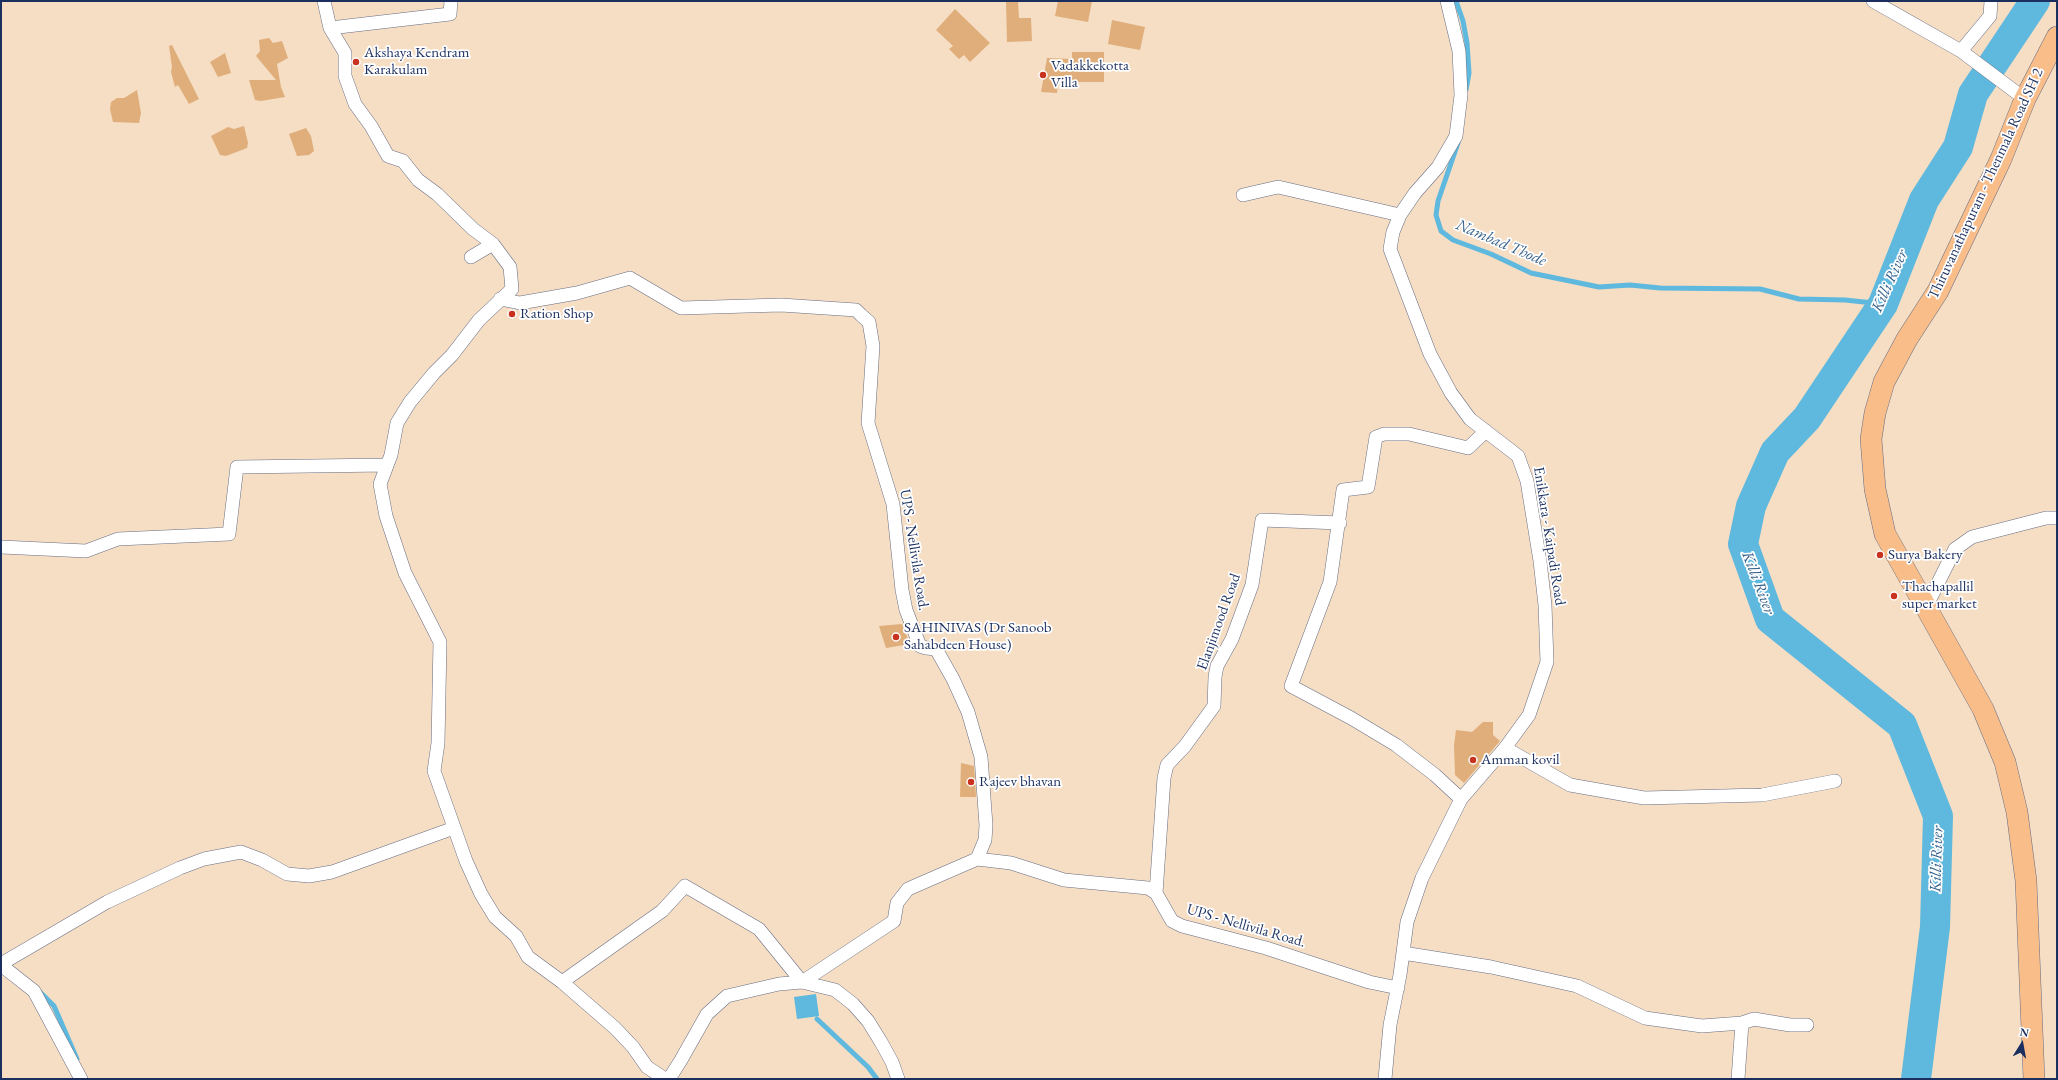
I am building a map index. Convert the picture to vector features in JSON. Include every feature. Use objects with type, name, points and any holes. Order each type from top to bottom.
[{"type":"main road","name":"Thiruvanathapuram - Thenmala Road SH 2","points":[[2034,1079],[2026,881],[2016,812],[2005,762],[1982,709],[1885,534],[1874,489],[1871,439],[1875,413],[1884,382],[1907,339],[1938,292],[2001,159],[2025,99],[2057,37]]},
{"type":"street","points":[[324,1],[330,28],[345,54],[345,76],[355,104],[371,126],[388,156],[403,161],[418,180],[437,194],[473,229],[493,244],[510,267],[512,289],[500,298],[479,320],[452,355],[434,372],[410,402],[397,423],[391,455],[380,484],[386,516],[405,573],[440,642],[438,743],[434,770],[446,799],[454,828],[481,894],[495,916],[516,936],[528,957],[562,982],[615,1028],[633,1047],[647,1067],[665,1079]]},
{"type":"street","points":[[330,28],[450,14],[451,1]]},
{"type":"street","name":"Enikkara - Kaipadi Road","points":[[1447,1],[1459,51],[1461,95],[1456,136],[1438,167],[1414,193],[1400,215],[1393,232],[1390,249],[1430,354],[1451,393],[1470,419],[1518,456],[1526,481],[1545,605],[1547,662],[1529,715],[1505,748]]},
{"type":"street","points":[[1873,1],[1960,51],[2025,99]]},
{"type":"street","points":[[1960,51],[1990,16],[1991,1]]},
{"type":"street","points":[[1243,195],[1278,186],[1400,215]]},
{"type":"street","points":[[470,257],[493,244]]},
{"type":"street","name":"UPS - Nellivila Road.","points":[[500,298],[520,303],[527,302],[577,293],[630,278],[681,308],[781,305],[824,307],[856,310],[869,322],[873,346],[868,423],[893,504],[902,590],[906,610],[920,646],[936,649],[953,679],[968,712],[981,758],[986,826],[985,840],[977,859]]},
{"type":"street","points":[[1461,799],[1435,775],[1396,745],[1352,718],[1291,686],[1330,582],[1340,522],[1343,490],[1368,487],[1376,437],[1384,434],[1409,434],[1468,448],[1486,431]]},
{"type":"street","points":[[1,547],[86,551],[118,539],[229,534],[237,467],[387,465]]},
{"type":"street","points":[[1926,607],[1955,549],[1972,537],[2046,518],[2057,518]]},
{"type":"street","name":"Elanjimood Road","points":[[1156,893],[1164,778],[1167,765],[1185,746],[1214,706],[1215,677],[1218,666],[1232,639],[1252,585],[1262,520],[1340,522]]},
{"type":"street","points":[[1385,1079],[1390,1025],[1398,988],[1407,922],[1422,878],[1461,799],[1505,748],[1570,785],[1644,798],[1762,795],[1835,781]]},
{"type":"street","points":[[81,1079],[34,991],[1,964],[107,902],[180,868],[204,859],[240,852],[262,860],[287,874],[309,876],[332,872],[454,828]]},
{"type":"street","points":[[802,982],[894,921],[897,903],[908,889],[977,859],[1011,863],[1064,880],[1114,886],[1134,886],[1148,888],[1156,893]]},
{"type":"street","points":[[562,982],[662,911],[685,886],[759,929],[802,982]]},
{"type":"street","name":"UPS - Nellivila Road.","points":[[1156,893],[1172,921],[1182,926],[1266,948],[1369,982],[1398,988]]},
{"type":"street","points":[[1403,953],[1491,967],[1577,986],[1645,1018],[1702,1026],[1742,1023],[1754,1019],[1790,1025],[1808,1025]]},
{"type":"street","points":[[669,1079],[685,1055],[707,1014],[727,996],[779,984],[802,982],[835,990],[853,1004],[868,1021],[882,1042],[892,1062],[898,1079]]},
{"type":"street","points":[[1738,1079],[1742,1023]]},
{"type":"water","points":[[816,994],[819,1016],[797,1019],[794,997]]},
{"type":"building","name":"Vadakkekotta Villa","points":[[1006,1],[1018,1],[1019,18],[1031,18],[1032,41],[1007,42]]},
{"type":"building","name":"Vadakkekotta Villa","points":[[1058,1],[1092,1],[1088,22],[1055,16]]},
{"type":"building","points":[[955,9],[990,43],[970,62],[964,55],[959,59],[949,49],[953,46],[936,30]]},
{"type":"building","name":"Vadakkekotta Villa","points":[[1112,20],[1145,27],[1140,50],[1108,44]]},
{"type":"building","points":[[269,38],[273,43],[282,41],[288,58],[277,64],[281,87],[285,97],[261,101],[255,100],[249,80],[276,80],[256,56],[260,51],[259,40]]},
{"type":"building","points":[[172,45],[199,99],[189,104],[178,85],[175,87],[171,72],[172,67],[169,46]]},
{"type":"building","points":[[1072,52],[1104,52],[1104,82],[1058,82],[1057,93],[1041,92],[1047,58],[1072,59]]},
{"type":"building","points":[[225,53],[231,73],[218,77],[210,62]]},
{"type":"building","points":[[137,90],[141,113],[139,123],[113,122],[110,109],[111,102],[117,98],[124,98]]},
{"type":"building","points":[[244,126],[248,143],[247,148],[226,156],[220,155],[211,136],[228,127],[234,129]]},
{"type":"building","points":[[306,128],[311,136],[314,151],[309,155],[297,156],[289,134]]},
{"type":"building","name":"SAHINIVAS (Dr Sanoob Sahabdeen House)","points":[[902,624],[910,644],[886,648],[879,626]]},
{"type":"building","name":"Amman kovil","points":[[1483,722],[1493,722],[1493,735],[1500,741],[1464,783],[1455,775],[1454,745],[1456,730],[1472,732]]},
{"type":"building","name":"Rajeev bhavan","points":[[961,763],[974,766],[976,797],[960,797]]},
{"type":"waterway","name":"Nambad Thode","points":[[1456,1],[1463,21],[1467,43],[1469,73],[1466,90]]},
{"type":"waterway","name":"Killi River","points":[[1916,1079],[1935,927],[1938,816],[1902,725],[1770,619],[1743,544],[1751,506],[1775,452],[1807,418],[1883,304],[1924,200],[1958,147],[1973,94],[2035,1]]},
{"type":"waterway","name":"Nambad Thode","points":[[1458,143],[1438,201],[1436,215],[1441,231],[1453,240],[1491,254],[1531,273],[1599,287],[1630,285],[1660,288],[1760,289],[1799,299],[1845,300],[1883,304]]},
{"type":"waterway","points":[[40,992],[54,1006],[77,1059]]},
{"type":"waterway","points":[[817,1019],[868,1067],[877,1079]]},
{"type":"place","name":"Akshaya Kendram Karakulam","points":[[356,62]]},
{"type":"place","name":"Vadakkekotta Villa","points":[[1043,75]]},
{"type":"place","name":"Ration Shop","points":[[512,314]]},
{"type":"place","name":"Surya Bakery","points":[[1880,555]]},
{"type":"place","name":"Thachapallil super market","points":[[1894,596]]},
{"type":"place","name":"SAHINIVAS (Dr Sanoob Sahabdeen House)","points":[[896,637]]},
{"type":"place","name":"Amman kovil","points":[[1473,760]]},
{"type":"place","name":"Rajeev bhavan","points":[[971,782]]}]
